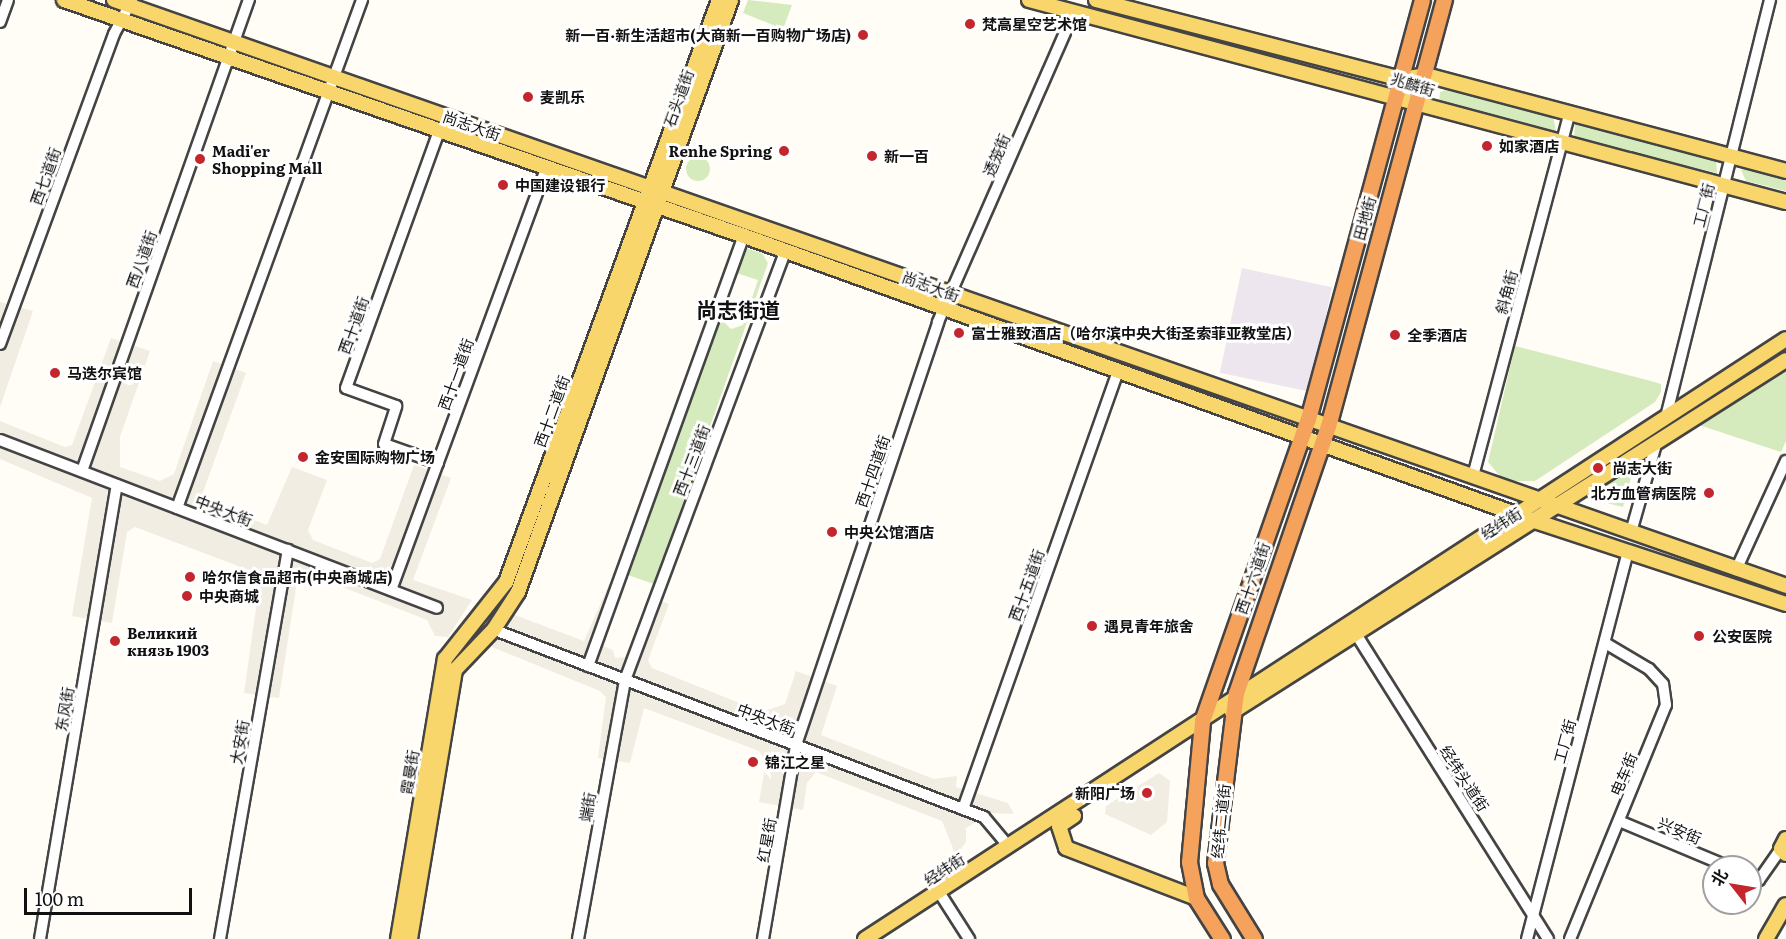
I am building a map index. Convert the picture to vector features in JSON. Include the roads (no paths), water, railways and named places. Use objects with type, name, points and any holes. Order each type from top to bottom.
[{"type":"highway","name":"田地街","points":[[1302,436],[1398,95],[1422,0]]},
{"type":"highway","name":"田地街","points":[[1328,426],[1419,104],[1444,0]]},
{"type":"highway","name":"西十六道街","points":[[1236,693],[1328,426]]},
{"type":"highway","name":"西十六道街","points":[[1202,721],[1302,436]]},
{"type":"highway","name":"经纬二道街","points":[[1236,693],[1215,863],[1220,884],[1254,939]]},
{"type":"highway","name":"经纬二道街","points":[[1202,721],[1189,862],[1196,898],[1222,939]]},
{"type":"main road","name":"尚志大街","points":[[64,0],[744,236],[1535,521],[1786,604]]},
{"type":"main road","name":"尚志大街","points":[[114,0],[131,3],[334,77],[1786,586]]},
{"type":"main road","name":"石头道街","points":[[656,189],[719,0]]},
{"type":"main road","name":"石头道街","points":[[650,205],[731,0]]},
{"type":"main road","name":"兆麟街","points":[[1029,0],[1398,95],[1419,104],[1722,187],[1786,202]]},
{"type":"main road","name":"兆麟街","points":[[1096,0],[1402,79],[1426,75],[1569,115],[1786,171]]},
{"type":"main road","name":"西十二道街","points":[[476,623],[506,582],[650,205]]},
{"type":"main road","name":"西十二道街","points":[[497,631],[518,592],[650,205]]},
{"type":"main road","name":"经纬街","points":[[865,939],[1185,735],[1236,693],[1786,339]]},
{"type":"main road","name":"经纬街","points":[[1232,712],[1786,360]]},
{"type":"main road","name":"霞曼街","points":[[398,939],[446,659],[451,646],[476,623]]},
{"type":"main road","name":"霞曼街","points":[[410,939],[456,670],[497,631]]},
{"type":"main road","points":[[1185,735],[1180,747],[1059,826],[1058,834],[1066,848],[1196,898]]},
{"type":"main road","points":[[1766,939],[1786,905]]},
{"type":"street","points":[[0,22],[8,0]]},
{"type":"street","name":"西八道街","points":[[82,471],[249,0]]},
{"type":"street","points":[[177,508],[362,0]]},
{"type":"street","name":"工厂街","points":[[1666,417],[1770,0]]},
{"type":"street","name":"西七道街","points":[[0,344],[114,34],[131,3]]},
{"type":"street","name":"透笼街","points":[[943,308],[1074,12]]},
{"type":"street","name":"斜角街","points":[[1473,476],[1569,115]]},
{"type":"street","name":"西十道街","points":[[438,463],[384,444],[396,406],[346,388],[439,131]]},
{"type":"street","name":"西十一道街","points":[[392,590],[546,169]]},
{"type":"street","points":[[588,666],[744,236]]},
{"type":"street","name":"西十三道街","points":[[625,680],[785,251]]},
{"type":"street","name":"西十四道街","points":[[796,745],[943,308]]},
{"type":"street","name":"西十五道街","points":[[963,809],[1118,371]]},
{"type":"street","name":"中央大街","points":[[0,440],[437,608]]},
{"type":"street","points":[[1631,532],[1656,444]]},
{"type":"street","points":[[1736,570],[1786,461]]},
{"type":"street","name":"东风街","points":[[40,939],[117,485]]},
{"type":"street","name":"大安街","points":[[220,939],[288,550]]},
{"type":"street","name":"工厂街","points":[[1527,939],[1628,551]]},
{"type":"street","name":"中央大街","points":[[497,631],[963,809],[984,818],[1009,847]]},
{"type":"street","name":"经纬头道街","points":[[1356,634],[1534,913],[1548,939]]},
{"type":"street","name":"电车街","points":[[1570,939],[1666,705],[1663,684],[1649,669],[1605,643]]},
{"type":"street","name":"端街","points":[[579,939],[625,680]]},
{"type":"street","name":"红星街","points":[[763,939],[796,745]]},
{"type":"street","name":"兴安街","points":[[1619,821],[1702,856]]},
{"type":"street","points":[[1762,877],[1784,847]]},
{"type":"street","points":[[939,892],[969,939]]},
{"type":"place","name":"梵高星空艺术馆","points":[[970,24]]},
{"type":"place","name":"新一百·新生活超市(大商新一百购物广场店)","points":[[863,35]]},
{"type":"place","name":"麦凯乐","points":[[528,97]]},
{"type":"place","name":"如家酒店","points":[[1487,146]]},
{"type":"place","name":"Renhe Spring","points":[[784,151]]},
{"type":"place","name":"新一百","points":[[872,156]]},
{"type":"place","name":"Madi'er Shopping Mall","points":[[200,159]]},
{"type":"place","name":"中国建设银行","points":[[503,185]]},
{"type":"place","name":"富士雅致酒店（哈尔滨中央大街圣索菲亚教堂店）","points":[[959,333]]},
{"type":"place","name":"全季酒店","points":[[1395,335]]},
{"type":"place","name":"马迭尔宾馆","points":[[55,373]]},
{"type":"place","name":"金安国际购物广场","points":[[303,457]]},
{"type":"place","name":"尚志大街","points":[[1598,468]]},
{"type":"place","name":"北方血管病医院","points":[[1709,493]]},
{"type":"place","name":"中央公馆酒店","points":[[832,532]]},
{"type":"place","name":"哈尔信食品超市(中央商城店)","points":[[190,577]]},
{"type":"place","name":"中央商城","points":[[187,596]]},
{"type":"place","name":"遇見青年旅舍","points":[[1092,626]]},
{"type":"place","name":"公安医院","points":[[1699,636]]},
{"type":"place","name":"Великий князь 1903","points":[[115,641]]},
{"type":"place","name":"锦江之星","points":[[753,762]]},
{"type":"place","name":"新阳广场","points":[[1147,793]]},
{"type":"district","name":"尚志街道","points":[[738,309]]}]
